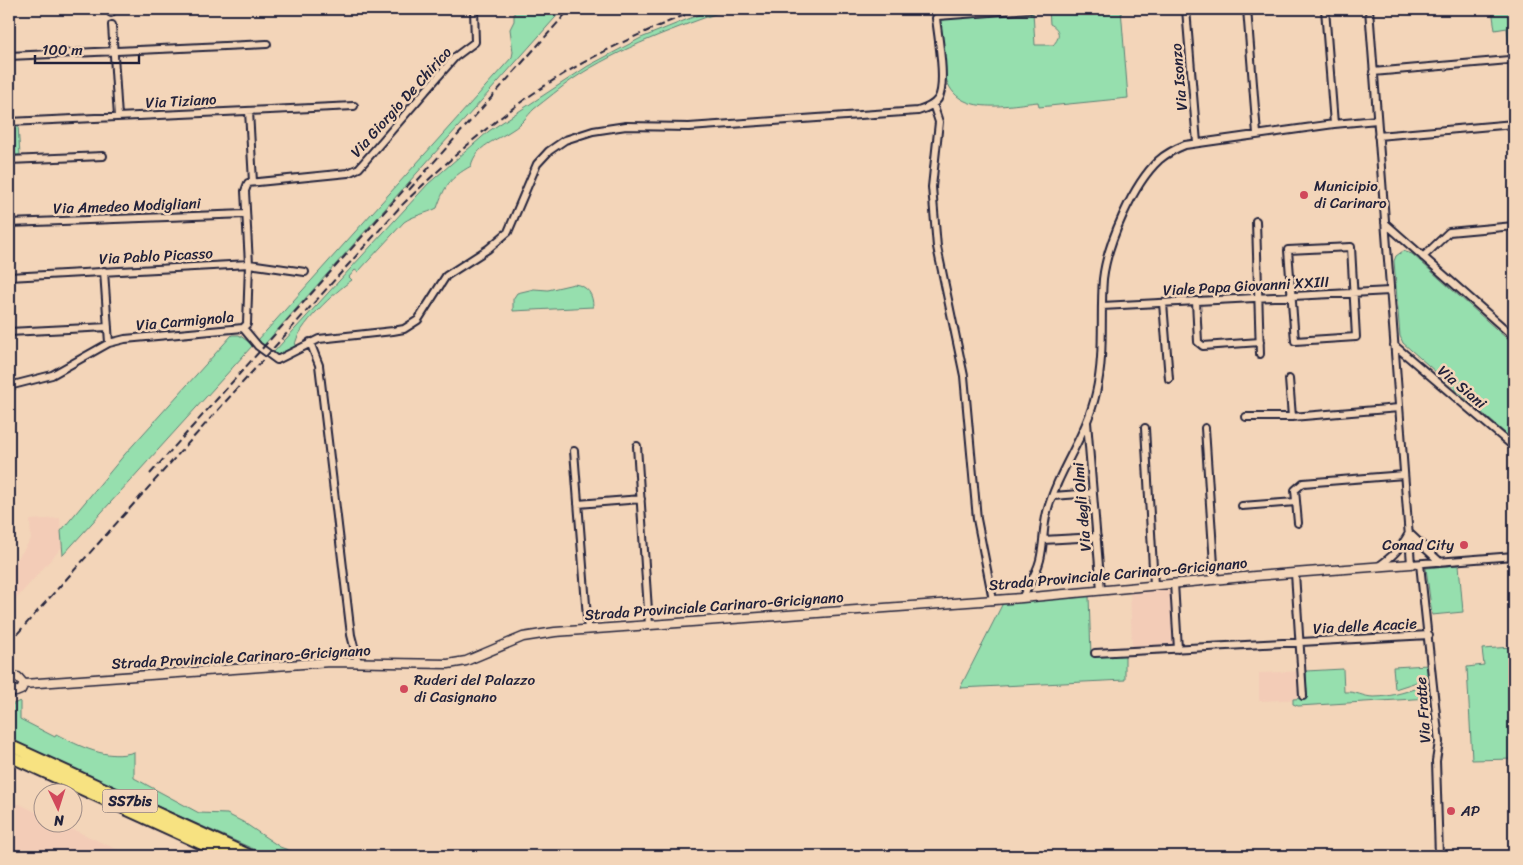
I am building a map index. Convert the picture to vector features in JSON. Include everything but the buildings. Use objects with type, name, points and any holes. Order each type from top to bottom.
[{"type":"highway","name":"SS7bis","points":[[9,745],[251,856]]},
{"type":"highway","name":"SS7bis","points":[[9,756],[228,856]]},
{"type":"street","name":"Via Giorgio De Chirico","points":[[253,182],[348,173],[359,168],[455,57],[475,42],[474,9]]},
{"type":"street","points":[[993,600],[977,519],[964,376],[937,247],[932,188],[939,122],[933,104],[940,95],[942,80],[936,18],[938,16],[1030,9]]},
{"type":"street","name":"Via Isonzo","points":[[1186,9],[1197,143]]},
{"type":"street","points":[[1247,9],[1257,134]]},
{"type":"street","points":[[1325,9],[1334,124]]},
{"type":"street","points":[[1368,9],[1411,564],[1514,556]]},
{"type":"street","points":[[112,25],[118,117]]},
{"type":"street","points":[[9,56],[267,44]]},
{"type":"street","points":[[1373,72],[1508,60]]},
{"type":"street","name":"Via Carmignola","points":[[9,386],[52,375],[109,343],[243,328],[258,346],[274,359],[280,359],[310,342],[328,338],[393,332],[410,326],[424,312],[446,276],[488,249],[508,232],[529,179],[549,151],[565,140],[594,131],[648,125],[689,127],[900,113],[918,111],[933,104]]},
{"type":"street","name":"Via Tiziano","points":[[9,122],[354,106]]},
{"type":"street","points":[[243,328],[248,324],[249,264],[245,191],[248,183],[253,182],[249,110]]},
{"type":"street","points":[[1022,598],[1040,562],[1047,512],[1087,422],[1101,368],[1104,278],[1110,250],[1130,202],[1145,177],[1158,161],[1170,152],[1197,143],[1377,120]]},
{"type":"street","points":[[1378,136],[1514,124]]},
{"type":"street","points":[[9,160],[103,156]]},
{"type":"street","name":"Via Amedeo Modigliani","points":[[9,223],[246,214]]},
{"type":"street","points":[[1256,221],[1260,354]]},
{"type":"street","points":[[1385,223],[1514,337]]},
{"type":"street","points":[[1423,257],[1448,232],[1514,226]]},
{"type":"street","points":[[1351,247],[1356,338],[1295,341],[1290,296],[1288,250],[1351,247]]},
{"type":"street","name":"Via Pablo Picasso","points":[[9,276],[249,264],[305,272]]},
{"type":"street","points":[[104,272],[109,343]]},
{"type":"street","name":"Viale Papa Giovanni XXIII","points":[[1102,306],[1390,291]]},
{"type":"street","points":[[1196,301],[1198,342],[1203,346],[1260,342]]},
{"type":"street","points":[[1163,303],[1169,379]]},
{"type":"street","points":[[9,332],[108,327]]},
{"type":"street","points":[[310,342],[319,365],[351,635],[358,662]]},
{"type":"street","name":"Via Siani","points":[[1394,345],[1514,448]]},
{"type":"street","points":[[1289,379],[1292,417]]},
{"type":"street","points":[[1246,417],[1292,417],[1399,408]]},
{"type":"street","name":"Via degli Olmi","points":[[1087,422],[1101,590]]},
{"type":"street","points":[[1145,428],[1154,585]]},
{"type":"street","points":[[1205,428],[1216,580]]},
{"type":"street","points":[[637,446],[650,625]]},
{"type":"street","points":[[574,451],[588,630]]},
{"type":"street","points":[[1298,522],[1295,490],[1303,483],[1404,475]]},
{"type":"street","points":[[1053,496],[1093,493]]},
{"type":"street","points":[[578,504],[641,499]]},
{"type":"street","points":[[1242,506],[1296,502]]},
{"type":"street","points":[[1408,532],[1440,562]]},
{"type":"street","points":[[1378,567],[1393,557],[1402,546],[1408,532]]},
{"type":"street","points":[[1043,540],[1097,537]]},
{"type":"street","name":"Strada Provinciale Carinaro-Gricignano","points":[[24,684],[358,662],[448,664],[466,661],[523,637],[588,630],[1022,598],[1174,583],[1411,564]]},
{"type":"street","name":"Via Fratte","points":[[1420,564],[1430,635],[1439,742],[1436,761],[1439,856]]},
{"type":"street","points":[[1295,573],[1301,642],[1303,696]]},
{"type":"street","points":[[1174,583],[1178,649]]},
{"type":"street","name":"Via delle Acacie","points":[[1095,653],[1430,635]]},
{"type":"street","points":[[20,677],[24,684],[21,690],[10,683],[20,677]]},
{"type":"shaded area","points":[[60,518],[62,547],[9,607],[9,565],[14,564],[31,539],[30,520]]},
{"type":"shaded area","points":[[1172,586],[1176,646],[1132,648],[1130,589]]},
{"type":"shaded area","points":[[1306,671],[1307,699],[1259,701],[1259,673]]},
{"type":"shaded area","points":[[20,804],[32,810],[32,832],[79,832],[131,856],[9,856],[9,805]]},
{"type":"green space","points":[[514,9],[563,9],[263,346],[258,340],[512,57],[510,29],[514,21]]},
{"type":"green space","points":[[713,9],[729,9],[649,39],[610,57],[568,82],[534,109],[515,128],[487,144],[477,153],[471,166],[458,174],[449,183],[437,208],[404,222],[358,272],[355,270],[349,277],[352,280],[336,292],[309,320],[297,338],[295,346],[280,356],[273,353],[428,184],[489,131],[588,66],[641,38]]},
{"type":"green space","points":[[1049,9],[1121,9],[1128,98],[1039,107],[1038,102],[983,106],[970,103],[959,97],[950,88],[945,74],[940,19],[1033,12],[1035,45],[1053,45],[1058,33],[1056,28],[1050,24]]},
{"type":"green space","points":[[1492,9],[1514,9],[1514,54],[1510,54],[1507,28],[1495,30]]},
{"type":"green space","points":[[9,125],[18,125],[20,155],[9,155]]},
{"type":"green space","points":[[1403,251],[1412,254],[1514,345],[1514,441],[1403,343],[1400,336],[1394,261],[1396,256]]},
{"type":"green space","points":[[574,284],[589,291],[593,307],[513,311],[513,299],[517,293],[534,289],[548,290]]},
{"type":"green space","points":[[232,335],[239,335],[253,345],[63,555],[61,531],[125,454]]},
{"type":"green space","points":[[1459,565],[1463,612],[1432,615],[1426,568]]},
{"type":"green space","points":[[1089,596],[1091,656],[1125,655],[1125,680],[960,688],[1003,603]]},
{"type":"green space","points":[[1512,647],[1514,660],[1514,759],[1472,760],[1467,667],[1484,665],[1482,649]]},
{"type":"green space","points":[[1428,665],[1429,678],[1395,689],[1393,667]]},
{"type":"green space","points":[[1343,669],[1344,692],[1381,697],[1402,693],[1429,684],[1430,698],[1298,706],[1293,704],[1293,699],[1307,698],[1306,671]]},
{"type":"green space","points":[[20,701],[20,719],[55,737],[56,734],[94,751],[114,755],[134,752],[134,778],[199,813],[227,814],[243,822],[280,847],[304,856],[269,856],[9,740],[9,706]]},
{"type":"railway","points":[[409,190],[570,9]]},
{"type":"railway","points":[[9,643],[400,207],[460,151],[524,100],[587,60],[654,28],[700,9]]},
{"type":"railway","points":[[150,474],[411,182]]},
{"type":"place","name":"Municipio di Carinaro","points":[[1304,195]]},
{"type":"place","name":"Conad City","points":[[1464,545]]},
{"type":"place","name":"Ruderi del Palazzo di Casignano","points":[[404,689]]},
{"type":"place","name":"AP","points":[[1451,811]]}]
